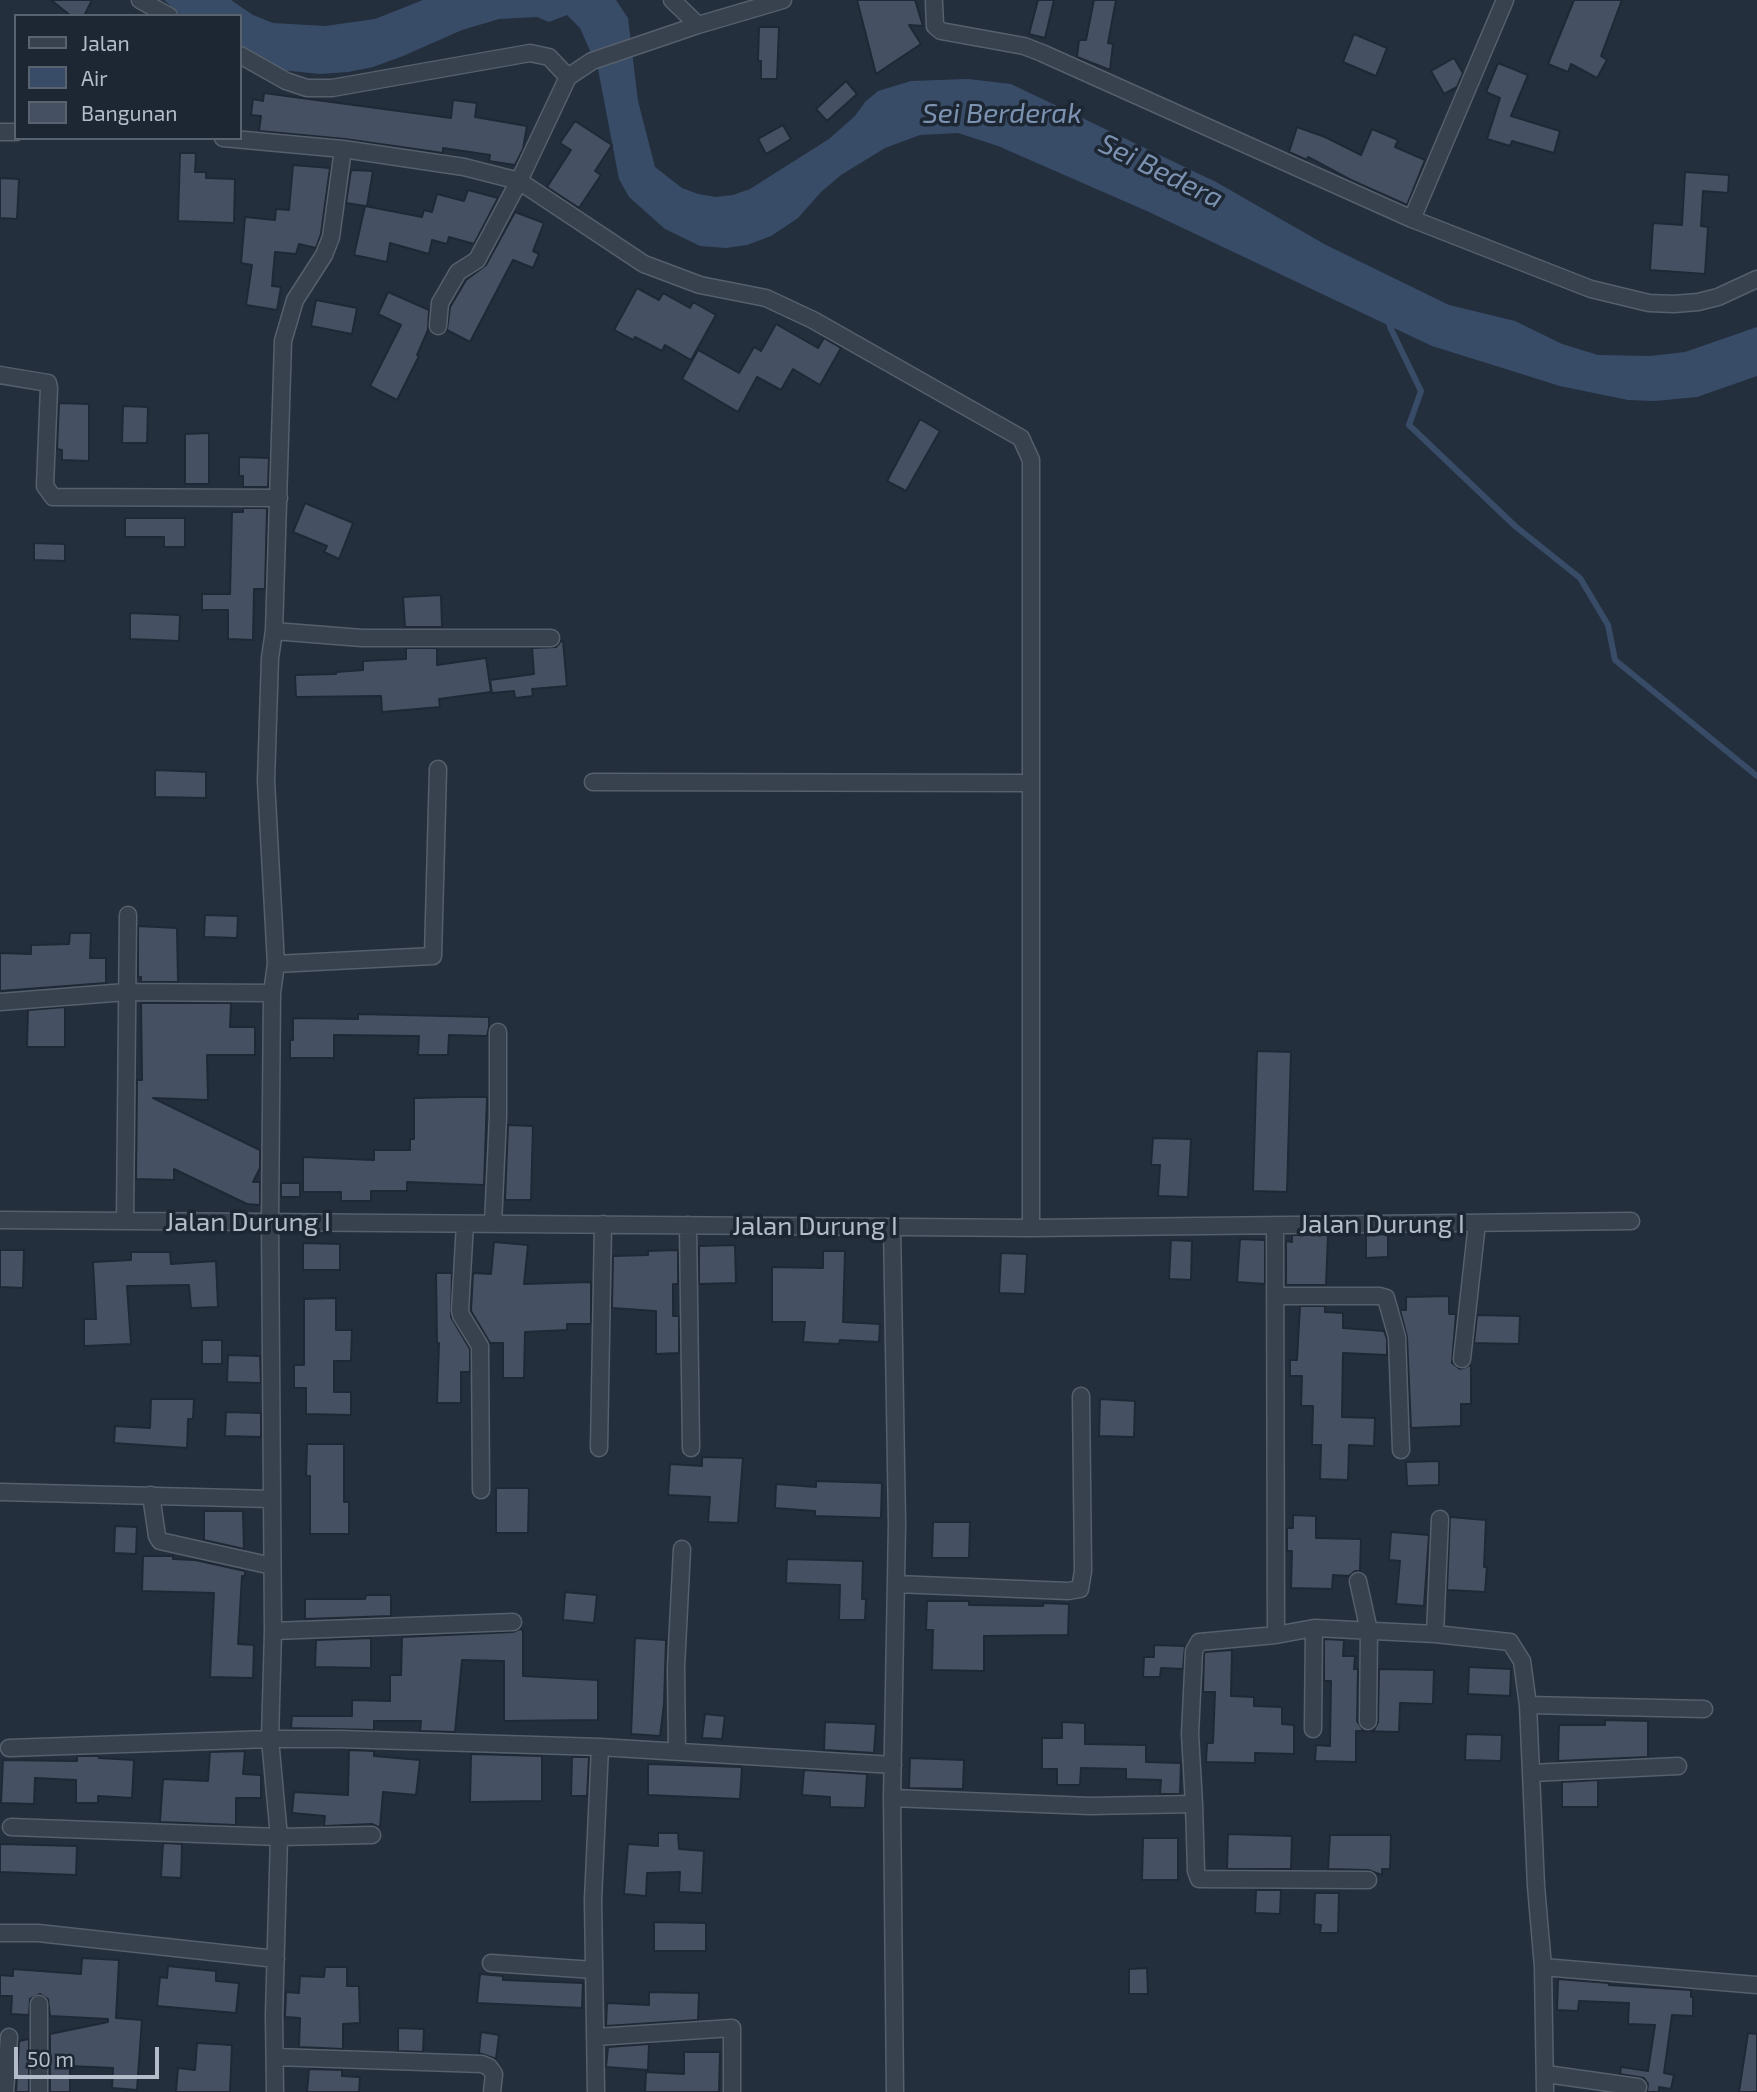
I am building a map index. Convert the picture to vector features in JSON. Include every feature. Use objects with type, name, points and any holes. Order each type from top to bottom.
[{"type":"street","points":[[140,0],[165,14]]},
{"type":"street","points":[[672,0],[698,25]]},
{"type":"street","points":[[438,326],[440,303],[458,272],[477,260],[519,181],[568,76],[592,61],[783,0]]},
{"type":"street","points":[[1412,219],[1505,0]]},
{"type":"street","points":[[935,1],[935,26],[941,31],[1024,46],[1042,52],[1412,219],[1591,289],[1649,303],[1698,302],[1717,297],[1757,279]]},
{"type":"street","points":[[242,56],[307,88],[332,88],[530,53],[549,57],[568,76]]},
{"type":"street","points":[[242,140],[343,149],[464,167],[519,181],[644,264],[700,285],[766,298],[813,320],[1021,438],[1031,460],[1031,1228]]},
{"type":"street","points":[[275,2092],[279,1837],[270,1739],[273,1631],[270,1222],[272,993],[276,964],[266,781],[270,659],[274,631],[283,341],[295,300],[324,256],[331,237],[343,149]]},
{"type":"street","points":[[0,375],[48,383],[46,486],[53,497],[279,498]]},
{"type":"street","points":[[274,631],[362,638],[551,638]]},
{"type":"street","points":[[276,964],[433,956],[439,769]]},
{"type":"street","points":[[593,782],[1031,783]]},
{"type":"street","points":[[125,1221],[128,915]]},
{"type":"street","points":[[0,1002],[126,992],[272,993]]},
{"type":"street","points":[[492,1224],[498,1116],[498,1032]]},
{"type":"street","name":"Jalan Durung I","points":[[0,1220],[1031,1228],[1631,1221]]},
{"type":"street","points":[[1462,1359],[1477,1223]]},
{"type":"street","points":[[465,1224],[460,1310],[480,1346],[481,1490]]},
{"type":"street","points":[[598,1448],[603,1224]]},
{"type":"street","points":[[688,1225],[691,1448]]},
{"type":"street","points":[[1275,1225],[1276,1635]]},
{"type":"street","points":[[892,1227],[896,1584],[892,1798],[895,2092]]},
{"type":"street","points":[[1277,1296],[1386,1298],[1397,1337],[1401,1450]]},
{"type":"street","points":[[896,1584],[1068,1591],[1080,1588],[1083,1571],[1081,1396]]},
{"type":"street","points":[[1,1492],[272,1499]]},
{"type":"street","points":[[151,1494],[160,1541],[272,1566]]},
{"type":"street","points":[[1435,1634],[1440,1519]]},
{"type":"street","points":[[677,1751],[676,1667],[682,1549]]},
{"type":"street","points":[[1358,1581],[1368,1631],[1368,1721]]},
{"type":"street","points":[[273,1631],[513,1622]]},
{"type":"street","points":[[1313,1729],[1314,1628]]},
{"type":"street","points":[[1368,1880],[1199,1879],[1196,1871],[1190,1734],[1196,1646],[1199,1642],[1276,1635],[1314,1628],[1435,1634],[1510,1642],[1522,1661],[1528,1705],[1543,1968],[1545,2092]]},
{"type":"street","points":[[1528,1705],[1704,1709]]},
{"type":"street","points":[[9,1748],[270,1739],[600,1747],[893,1765]]},
{"type":"street","points":[[596,2092],[593,1900],[600,1747]]},
{"type":"street","points":[[1531,1773],[1678,1766]]},
{"type":"street","points":[[892,1798],[1090,1806],[1194,1804]]},
{"type":"street","points":[[11,1827],[279,1837],[372,1835]]},
{"type":"street","points":[[0,1933],[38,1933],[276,1959]]},
{"type":"street","points":[[491,1963],[594,1970]]},
{"type":"street","points":[[1543,1968],[1757,1984]]},
{"type":"street","points":[[39,2004],[39,2092]]},
{"type":"street","points":[[596,2037],[732,2028],[732,2092]]},
{"type":"street","points":[[5,2092],[9,2037]]},
{"type":"street","points":[[275,2057],[482,2064],[489,2067],[494,2074],[492,2092]]},
{"type":"street","points":[[1546,2074],[1638,2087]]},
{"type":"water","name":"Sei Berderak","points":[[164,0],[231,0],[253,15],[273,23],[325,26],[375,19],[423,0],[616,0],[628,18],[638,101],[655,167],[682,188],[716,197],[750,189],[829,139],[878,91],[911,81],[968,79],[1011,84],[1216,182],[1326,245],[1449,305],[1515,321],[1562,344],[1598,355],[1650,356],[1685,352],[1757,327],[1757,376],[1697,397],[1655,401],[1628,400],[1560,386],[1432,346],[1149,212],[998,146],[958,133],[920,135],[885,148],[841,175],[821,192],[798,218],[771,236],[747,245],[726,248],[700,246],[665,229],[629,197],[619,179],[598,69],[580,28],[567,15],[549,22],[537,17],[499,19],[462,30],[373,67],[320,74],[282,70],[242,49],[242,14],[180,14]]},
{"type":"building","points":[[51,0],[92,0],[85,14],[68,14]]},
{"type":"building","points":[[857,0],[915,0],[923,26],[909,25],[921,44],[876,74]]},
{"type":"building","points":[[1038,0],[1054,0],[1045,38],[1029,34]]},
{"type":"building","points":[[1094,0],[1116,0],[1108,43],[1113,44],[1110,70],[1077,57],[1079,40],[1086,40]]},
{"type":"building","points":[[1574,0],[1622,0],[1601,56],[1607,60],[1597,78],[1571,64],[1568,72],[1548,64]]},
{"type":"building","points":[[759,27],[779,27],[777,79],[761,79],[761,61],[758,61]]},
{"type":"building","points":[[1354,34],[1387,48],[1376,76],[1343,62]]},
{"type":"building","points":[[1454,58],[1463,73],[1457,87],[1444,94],[1431,71]]},
{"type":"building","points":[[1498,63],[1528,75],[1511,116],[1560,131],[1554,153],[1512,141],[1510,146],[1487,139],[1500,98],[1486,92]]},
{"type":"building","points":[[846,81],[857,94],[827,121],[816,109]]},
{"type":"building","points":[[264,93],[451,118],[453,100],[477,103],[475,117],[527,126],[523,149],[515,165],[489,161],[490,155],[443,148],[443,153],[345,139],[259,131],[261,116],[251,115],[253,99],[263,101]]},
{"type":"building","points":[[575,121],[612,145],[595,171],[601,175],[579,208],[547,187],[571,150],[560,143]]},
{"type":"building","points":[[783,125],[791,139],[766,154],[758,139]]},
{"type":"building","points":[[1297,127],[1361,155],[1372,129],[1398,140],[1395,147],[1425,160],[1407,205],[1308,157],[1307,160],[1289,152]]},
{"type":"building","points":[[180,153],[196,153],[195,172],[206,172],[206,178],[235,179],[234,223],[178,221]]},
{"type":"building","points":[[293,165],[330,168],[321,234],[316,248],[299,244],[296,254],[275,252],[272,286],[281,287],[277,310],[246,305],[252,265],[241,263],[245,217],[275,220],[276,209],[289,210]]},
{"type":"building","points":[[351,170],[373,171],[367,206],[346,203]]},
{"type":"building","points":[[1685,172],[1729,175],[1728,193],[1703,191],[1701,226],[1708,227],[1705,274],[1650,270],[1653,223],[1682,225]]},
{"type":"building","points":[[0,178],[19,179],[17,219],[0,218]]},
{"type":"building","points":[[468,190],[498,198],[474,244],[449,237],[447,244],[432,240],[429,254],[390,243],[387,262],[354,255],[365,206],[422,217],[424,210],[432,212],[437,194],[464,201]]},
{"type":"building","points":[[515,212],[544,223],[533,251],[539,254],[533,268],[513,260],[470,342],[447,330],[450,307],[466,280],[486,265]]},
{"type":"building","points":[[637,288],[659,300],[663,293],[690,308],[693,302],[716,315],[691,360],[665,345],[662,351],[614,330]]},
{"type":"building","points":[[388,292],[429,310],[428,330],[417,355],[419,356],[397,400],[370,386],[401,325],[378,314]]},
{"type":"building","points":[[316,300],[357,308],[352,334],[311,326]]},
{"type":"building","points":[[776,324],[818,348],[824,338],[841,348],[820,385],[793,369],[781,390],[757,377],[738,412],[682,379],[698,350],[739,373],[754,347],[761,351]]},
{"type":"building","points":[[59,403],[89,404],[89,461],[62,460],[62,450],[57,449]]},
{"type":"building","points":[[123,406],[148,407],[147,443],[122,443]]},
{"type":"building","points":[[920,419],[940,431],[906,491],[887,481]]},
{"type":"building","points":[[209,433],[209,484],[185,484],[185,434]]},
{"type":"building","points":[[239,457],[269,458],[268,487],[243,487],[243,476],[239,476]]},
{"type":"building","points":[[305,503],[353,523],[339,559],[324,552],[327,546],[293,532]]},
{"type":"building","points":[[243,508],[267,508],[265,589],[254,589],[253,640],[228,639],[228,610],[202,610],[202,594],[230,594],[232,512],[243,512]]},
{"type":"building","points":[[125,518],[185,518],[185,547],[164,547],[164,537],[125,537]]},
{"type":"building","points":[[34,543],[65,544],[65,561],[34,560]]},
{"type":"building","points":[[441,595],[442,627],[405,627],[403,597]]},
{"type":"building","points":[[130,613],[180,615],[179,641],[130,639]]},
{"type":"building","points":[[561,641],[567,686],[532,689],[533,696],[515,698],[514,691],[492,693],[490,680],[534,674],[532,648],[556,647]]},
{"type":"building","points":[[406,648],[437,648],[437,665],[486,658],[491,692],[439,699],[440,707],[382,712],[381,696],[296,697],[295,675],[363,670],[363,661],[406,659]]},
{"type":"building","points":[[155,770],[206,772],[206,798],[155,797]]},
{"type":"building","points":[[205,915],[238,916],[237,938],[204,937]]},
{"type":"building","points":[[138,926],[177,928],[178,982],[141,982],[141,977],[138,977]]},
{"type":"building","points":[[70,933],[91,933],[90,958],[106,958],[106,983],[0,991],[0,953],[31,954],[31,945],[69,944]]},
{"type":"building","points":[[141,1003],[231,1003],[230,1027],[255,1027],[255,1055],[207,1055],[208,1100],[153,1098],[260,1150],[260,1168],[253,1182],[260,1182],[260,1205],[247,1204],[174,1169],[174,1180],[136,1179],[137,1080],[142,1080]]},
{"type":"building","points":[[65,1007],[65,1047],[27,1047],[28,1010]]},
{"type":"building","points":[[358,1014],[489,1017],[489,1027],[487,1036],[449,1035],[448,1055],[418,1055],[419,1036],[334,1035],[334,1058],[290,1058],[293,1018],[358,1019]]},
{"type":"building","points":[[1257,1051],[1291,1052],[1287,1192],[1253,1191]]},
{"type":"building","points":[[487,1097],[484,1185],[407,1182],[407,1191],[371,1191],[371,1201],[341,1201],[341,1192],[303,1192],[303,1157],[374,1160],[374,1150],[410,1150],[410,1139],[414,1139],[414,1098]]},
{"type":"building","points":[[508,1125],[533,1126],[531,1200],[505,1200]]},
{"type":"building","points":[[1153,1138],[1191,1139],[1188,1197],[1158,1196],[1160,1165],[1151,1165]]},
{"type":"building","points":[[281,1183],[300,1183],[300,1197],[281,1197]]},
{"type":"building","points":[[1388,1234],[1388,1257],[1366,1258],[1366,1235]]},
{"type":"building","points":[[1292,1235],[1328,1235],[1326,1285],[1286,1285],[1286,1241],[1292,1242]]},
{"type":"building","points":[[1240,1239],[1265,1240],[1265,1284],[1237,1282]]},
{"type":"building","points":[[1171,1240],[1192,1241],[1191,1280],[1169,1279]]},
{"type":"building","points":[[494,1242],[528,1245],[524,1284],[591,1282],[591,1324],[567,1324],[567,1330],[525,1332],[524,1378],[503,1378],[503,1343],[490,1343],[471,1311],[473,1273],[491,1274]]},
{"type":"building","points":[[303,1243],[340,1244],[340,1270],[303,1270]]},
{"type":"building","points":[[735,1245],[736,1283],[699,1284],[699,1246]]},
{"type":"building","points":[[0,1250],[24,1250],[23,1288],[0,1287]]},
{"type":"building","points":[[678,1250],[678,1284],[673,1284],[673,1316],[679,1316],[679,1353],[656,1354],[656,1311],[612,1308],[613,1256],[648,1255],[648,1251]]},
{"type":"building","points":[[823,1251],[845,1251],[843,1322],[880,1324],[879,1342],[803,1342],[805,1322],[772,1322],[772,1267],[823,1268]]},
{"type":"building","points":[[131,1252],[170,1252],[171,1264],[216,1261],[218,1307],[191,1308],[189,1285],[127,1286],[131,1344],[84,1346],[84,1319],[96,1319],[93,1262],[131,1260]]},
{"type":"building","points":[[1001,1253],[1027,1254],[1025,1294],[999,1293]]},
{"type":"building","points":[[436,1273],[452,1273],[451,1317],[470,1349],[470,1372],[461,1372],[461,1403],[437,1403],[439,1343]]},
{"type":"building","points":[[1449,1296],[1449,1314],[1456,1314],[1452,1363],[1460,1369],[1471,1365],[1471,1404],[1461,1404],[1461,1426],[1411,1428],[1407,1337],[1400,1310],[1406,1310],[1406,1297]]},
{"type":"building","points":[[336,1298],[336,1330],[352,1330],[351,1361],[334,1361],[334,1392],[351,1392],[351,1415],[306,1414],[306,1388],[294,1388],[294,1365],[304,1365],[304,1299]]},
{"type":"building","points":[[1300,1306],[1325,1306],[1325,1312],[1343,1313],[1343,1328],[1384,1331],[1387,1339],[1387,1355],[1343,1353],[1342,1417],[1375,1418],[1374,1446],[1349,1445],[1348,1480],[1320,1479],[1321,1445],[1312,1445],[1313,1406],[1301,1406],[1302,1376],[1290,1376],[1290,1360],[1297,1360]]},
{"type":"building","points":[[1477,1315],[1520,1316],[1519,1344],[1474,1343]]},
{"type":"building","points":[[202,1340],[222,1340],[222,1364],[202,1364]]},
{"type":"building","points":[[228,1355],[260,1356],[261,1383],[227,1382]]},
{"type":"building","points":[[151,1399],[194,1399],[193,1419],[188,1419],[187,1448],[114,1443],[115,1426],[150,1428]]},
{"type":"building","points":[[1100,1399],[1135,1401],[1134,1437],[1099,1436]]},
{"type":"building","points":[[226,1412],[261,1413],[261,1437],[225,1436]]},
{"type":"building","points":[[307,1444],[344,1444],[344,1502],[349,1502],[349,1534],[310,1534]]},
{"type":"building","points":[[702,1457],[743,1458],[738,1523],[708,1522],[710,1497],[668,1495],[670,1464],[702,1466]]},
{"type":"building","points":[[1439,1461],[1439,1485],[1407,1486],[1406,1462]]},
{"type":"building","points":[[816,1481],[882,1483],[881,1518],[815,1516],[815,1511],[775,1508],[776,1484],[816,1487]]},
{"type":"building","points":[[496,1488],[529,1488],[528,1533],[496,1533]]},
{"type":"building","points":[[204,1511],[243,1511],[244,1549],[204,1540]]},
{"type":"building","points":[[1293,1515],[1316,1516],[1316,1538],[1361,1539],[1360,1571],[1349,1576],[1333,1575],[1332,1589],[1291,1588],[1292,1551],[1287,1551],[1287,1528],[1293,1528]]},
{"type":"building","points":[[1450,1517],[1486,1520],[1485,1592],[1447,1590]]},
{"type":"building","points":[[933,1522],[970,1522],[969,1558],[932,1558]]},
{"type":"building","points":[[115,1526],[137,1527],[136,1554],[114,1553]]},
{"type":"building","points":[[1391,1532],[1429,1535],[1424,1606],[1396,1604],[1400,1561],[1389,1560]]},
{"type":"building","points":[[143,1556],[173,1556],[173,1559],[195,1560],[245,1571],[245,1576],[242,1576],[238,1644],[254,1645],[253,1678],[210,1677],[214,1593],[142,1591]]},
{"type":"building","points":[[787,1559],[863,1561],[862,1599],[866,1599],[865,1620],[839,1620],[840,1585],[786,1583]]},
{"type":"building","points":[[565,1592],[597,1595],[594,1623],[563,1620]]},
{"type":"building","points":[[366,1595],[391,1595],[391,1616],[305,1619],[305,1599],[365,1599]]},
{"type":"building","points":[[927,1601],[969,1601],[969,1605],[1069,1604],[1068,1635],[984,1636],[984,1671],[932,1670],[933,1630],[926,1630]]},
{"type":"building","points":[[523,1630],[523,1676],[598,1680],[598,1720],[504,1721],[504,1661],[462,1660],[455,1732],[420,1731],[421,1721],[374,1721],[374,1730],[291,1728],[292,1716],[352,1716],[352,1700],[390,1701],[390,1675],[401,1675],[402,1637],[513,1632]]},
{"type":"building","points":[[371,1638],[371,1668],[315,1667],[316,1640]]},
{"type":"building","points":[[635,1638],[666,1640],[660,1736],[631,1734]]},
{"type":"building","points":[[1324,1639],[1344,1640],[1343,1656],[1355,1656],[1354,1669],[1358,1669],[1357,1721],[1363,1730],[1374,1730],[1378,1722],[1379,1669],[1434,1670],[1433,1704],[1400,1703],[1399,1732],[1356,1731],[1356,1762],[1315,1761],[1316,1745],[1330,1746],[1331,1681],[1324,1681]]},
{"type":"building","points":[[1154,1645],[1185,1646],[1183,1669],[1161,1668],[1160,1677],[1143,1677],[1144,1657],[1154,1657]]},
{"type":"building","points":[[1232,1650],[1231,1696],[1254,1697],[1254,1706],[1282,1707],[1282,1724],[1294,1725],[1294,1754],[1255,1753],[1255,1763],[1206,1762],[1207,1743],[1213,1743],[1215,1692],[1203,1692],[1204,1654]]},
{"type":"building","points":[[1469,1667],[1511,1669],[1510,1696],[1468,1694]]},
{"type":"building","points":[[705,1714],[725,1716],[722,1739],[702,1738]]},
{"type":"building","points":[[1605,1720],[1648,1721],[1648,1757],[1558,1761],[1559,1725],[1605,1725]]},
{"type":"building","points":[[825,1722],[876,1724],[874,1753],[824,1750]]},
{"type":"building","points":[[1062,1722],[1085,1723],[1085,1744],[1146,1745],[1146,1762],[1181,1763],[1180,1794],[1160,1794],[1161,1780],[1126,1779],[1126,1769],[1081,1768],[1080,1785],[1057,1785],[1057,1769],[1042,1769],[1042,1738],[1062,1738]]},
{"type":"building","points":[[1466,1734],[1502,1735],[1501,1761],[1465,1760]]},
{"type":"building","points":[[349,1750],[374,1751],[374,1756],[420,1760],[416,1795],[383,1792],[380,1828],[372,1824],[324,1826],[325,1816],[292,1813],[294,1792],[348,1795]]},
{"type":"building","points":[[245,1751],[243,1774],[261,1775],[261,1798],[236,1798],[236,1825],[160,1822],[163,1779],[208,1781],[210,1752]]},
{"type":"building","points":[[471,1754],[542,1756],[542,1801],[470,1802]]},
{"type":"building","points":[[77,1756],[134,1760],[132,1798],[98,1796],[98,1803],[76,1803],[76,1780],[35,1778],[34,1804],[1,1803],[3,1760],[77,1761]]},
{"type":"building","points":[[572,1757],[589,1757],[587,1796],[571,1796]]},
{"type":"building","points":[[910,1758],[964,1760],[963,1789],[909,1788]]},
{"type":"building","points":[[648,1764],[742,1767],[740,1799],[648,1795]]},
{"type":"building","points":[[804,1770],[867,1774],[865,1808],[830,1807],[830,1797],[802,1795]]},
{"type":"building","points":[[1598,1780],[1598,1807],[1562,1807],[1562,1782]]},
{"type":"building","points":[[658,1833],[678,1833],[679,1849],[704,1851],[702,1893],[679,1892],[680,1872],[647,1873],[646,1896],[624,1894],[628,1844],[658,1846]]},
{"type":"building","points":[[1228,1834],[1292,1836],[1291,1869],[1227,1869]]},
{"type":"building","points":[[1330,1835],[1391,1835],[1390,1869],[1382,1869],[1382,1875],[1368,1870],[1328,1869]]},
{"type":"building","points":[[1143,1838],[1178,1838],[1178,1880],[1142,1880]]},
{"type":"building","points":[[163,1843],[182,1844],[181,1878],[161,1877]]},
{"type":"building","points":[[0,1844],[77,1846],[76,1875],[0,1872]]},
{"type":"building","points":[[1256,1890],[1281,1890],[1280,1914],[1255,1913]]},
{"type":"building","points":[[1315,1893],[1339,1893],[1338,1933],[1320,1933],[1321,1925],[1314,1924]]},
{"type":"building","points":[[654,1922],[706,1923],[706,1951],[654,1951]]},
{"type":"building","points":[[82,1958],[119,1960],[116,2018],[142,2020],[137,2090],[112,2088],[113,2068],[70,2066],[70,2092],[50,2092],[50,2034],[108,2022],[108,2019],[50,2016],[48,1999],[40,1994],[30,1999],[29,2015],[11,2014],[12,1996],[0,1996],[0,1975],[13,1976],[13,1969],[81,1974]]},
{"type":"building","points":[[168,1966],[216,1971],[216,1981],[239,1983],[236,2013],[157,2006],[160,1977],[167,1978]]},
{"type":"building","points":[[325,1967],[347,1967],[347,1986],[359,1986],[360,2023],[343,2024],[343,2049],[299,2047],[300,2018],[285,2017],[286,1992],[299,1993],[300,1976],[324,1977]]},
{"type":"building","points":[[1147,1968],[1148,1994],[1129,1994],[1129,1969]]},
{"type":"building","points":[[480,1974],[503,1976],[503,1980],[583,1983],[582,2008],[477,2003]]},
{"type":"building","points":[[1558,1979],[1691,1990],[1693,2016],[1672,2015],[1664,2073],[1674,2075],[1671,2089],[1659,2087],[1659,2092],[1647,2092],[1648,2084],[1644,2078],[1620,2074],[1621,2067],[1648,2071],[1655,2025],[1628,2024],[1629,2003],[1579,2001],[1578,2011],[1557,2010]]},
{"type":"building","points":[[649,1992],[699,1993],[698,2020],[606,2026],[607,2003],[649,2005]]},
{"type":"building","points":[[398,2028],[424,2029],[423,2052],[398,2051]]},
{"type":"building","points":[[481,2032],[499,2035],[496,2059],[479,2053]]},
{"type":"building","points":[[1748,2033],[1757,2034],[1757,2092],[1739,2092]]},
{"type":"building","points":[[29,2039],[29,2092],[16,2092],[19,2041]]},
{"type":"building","points":[[197,2043],[232,2045],[230,2092],[176,2092],[178,2068],[195,2070]]},
{"type":"building","points":[[649,2044],[648,2070],[606,2067],[608,2047]]},
{"type":"building","points":[[684,2052],[720,2052],[719,2092],[645,2092],[646,2072],[684,2074]]},
{"type":"building","points":[[309,2069],[342,2070],[342,2076],[360,2077],[359,2092],[307,2092]]},
{"type":"waterway","points":[[1389,320],[1421,391],[1409,425],[1515,526],[1580,578],[1608,625],[1615,660],[1757,776]]},
{"type":"water label","name":"Sei Bedera","points":[[1161,171]]}]
